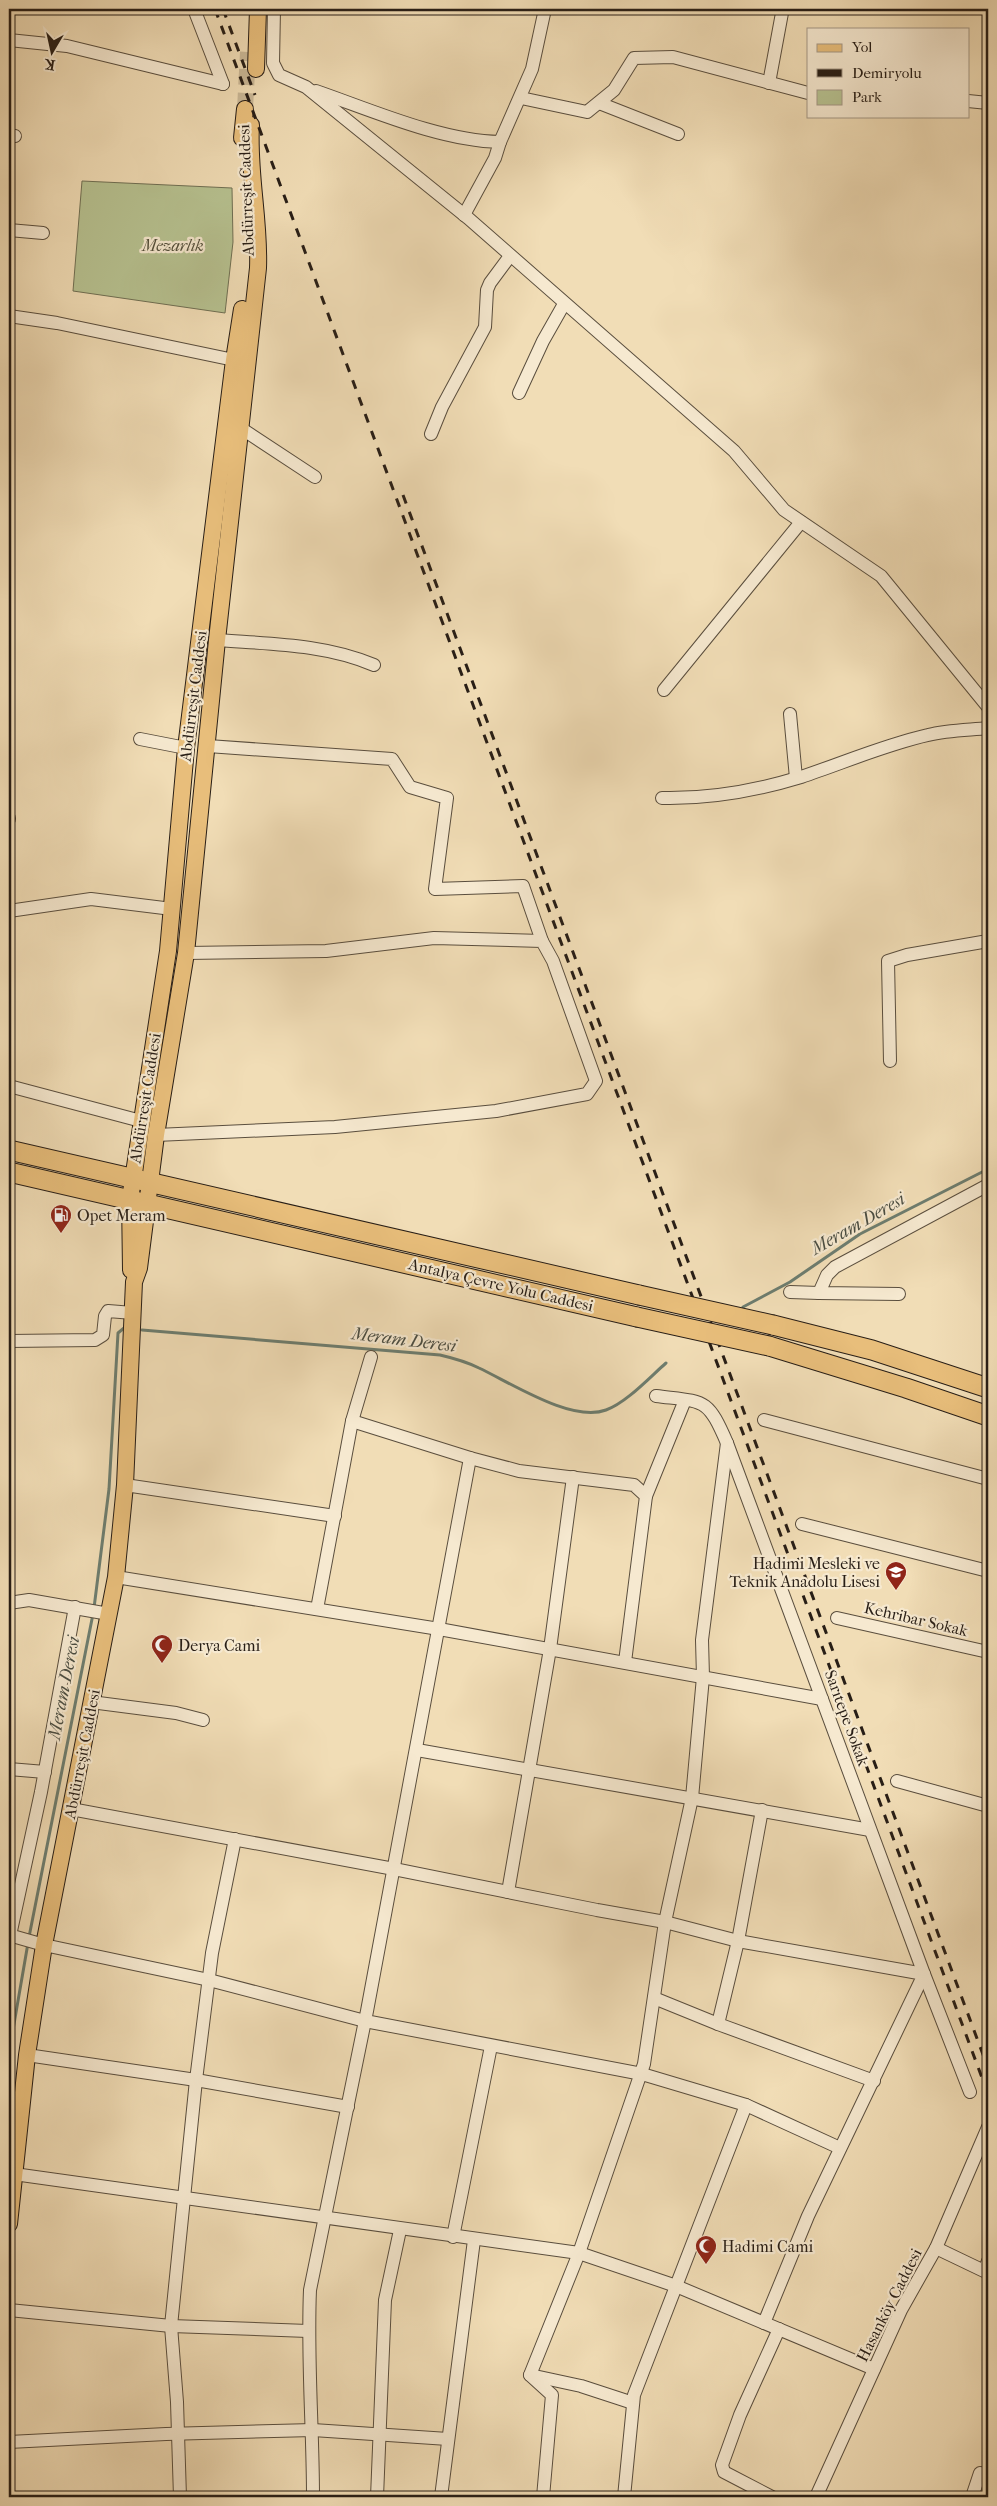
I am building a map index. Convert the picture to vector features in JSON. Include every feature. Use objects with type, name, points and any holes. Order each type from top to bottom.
[{"type":"highway","name":"Antalya Çevre Yolu Caddesi","points":[[9,1150],[773,1325],[872,1350],[988,1388]]},
{"type":"highway","name":"Antalya Çevre Yolu Caddesi","points":[[9,1172],[769,1346],[906,1388],[988,1416]]},
{"type":"main road","points":[[248,52],[249,9]]},
{"type":"main road","points":[[256,68],[258,9]]},
{"type":"main road","name":"Abdürreşit Caddesi","points":[[9,2224],[41,1944],[71,1809],[105,1613],[116,1577],[125,1485],[134,1282],[131,1266],[141,1181],[141,1121],[168,951],[186,748],[234,360],[250,252],[250,225],[242,148],[244,110]]},
{"type":"main road","name":"Abdürreşit Caddesi","points":[[141,1181],[156,1135],[186,953],[208,746],[217,640],[258,255],[250,157],[252,126]]},
{"type":"street","points":[[9,40],[68,46],[223,84],[194,9]]},
{"type":"street","points":[[274,9],[273,63],[279,75],[306,87],[389,117],[467,139],[500,142]]},
{"type":"street","points":[[464,215],[496,158],[500,142],[521,98],[532,69],[544,9]]},
{"type":"street","points":[[770,83],[782,13]]},
{"type":"street","points":[[521,98],[587,112],[614,90],[634,58],[673,57],[807,93]]},
{"type":"street","points":[[306,87],[464,215],[734,451],[784,510],[881,576],[988,706]]},
{"type":"street","points":[[970,101],[988,103]]},
{"type":"street","points":[[599,103],[678,134]]},
{"type":"street","points":[[9,230],[43,233]]},
{"type":"street","points":[[431,434],[442,407],[485,327],[487,290],[490,283],[510,256]]},
{"type":"street","points":[[519,393],[543,340],[564,304]]},
{"type":"street","points":[[9,316],[57,323],[234,360]]},
{"type":"street","points":[[239,427],[315,477]]},
{"type":"street","points":[[664,690],[801,522]]},
{"type":"street","points":[[217,640],[318,648],[353,656],[374,665]]},
{"type":"street","points":[[790,714],[796,778]]},
{"type":"street","points":[[662,798],[710,797],[744,791],[796,778],[929,734],[988,728]]},
{"type":"street","points":[[140,739],[186,748]]},
{"type":"street","points":[[156,1135],[335,1127],[496,1111],[587,1094],[596,1081],[553,961],[542,940],[523,886],[435,889],[447,798],[410,787],[392,759],[208,746]]},
{"type":"street","points":[[9,911],[91,899],[172,909]]},
{"type":"street","points":[[186,953],[326,950],[434,938],[542,940]]},
{"type":"street","points":[[890,1061],[888,961],[907,955],[988,941]]},
{"type":"street","points":[[9,1086],[141,1121]]},
{"type":"street","points":[[819,1294],[827,1275],[836,1267],[988,1185]]},
{"type":"street","points":[[790,1292],[899,1294]]},
{"type":"street","points":[[9,1340],[95,1340],[102,1335],[105,1316],[108,1312],[133,1313]]},
{"type":"street","points":[[317,1609],[352,1421],[371,1357]]},
{"type":"street","name":"Sarıtepe Sokak","points":[[656,1396],[685,1400],[708,1406],[715,1416],[727,1443],[870,1830],[970,2092]]},
{"type":"street","points":[[624,1662],[646,1496],[685,1400]]},
{"type":"street","points":[[764,1420],[988,1479]]},
{"type":"street","points":[[352,1421],[470,1458],[519,1471],[634,1484],[646,1496]]},
{"type":"street","points":[[530,2375],[579,2253],[642,2074],[665,1922],[692,1798],[703,1677],[702,1640],[727,1443]]},
{"type":"street","points":[[313,2497],[313,2430],[308,2331],[310,2290],[365,2021],[470,1458]]},
{"type":"street","points":[[508,1892],[550,1649],[573,1477]]},
{"type":"street","points":[[125,1485],[335,1516]]},
{"type":"street","points":[[802,1524],[988,1571]]},
{"type":"street","points":[[116,1577],[439,1629],[822,1698]]},
{"type":"street","points":[[9,1603],[30,1600],[105,1613]]},
{"type":"street","points":[[80,1608],[12,1937],[209,1980],[365,2021],[642,2074],[746,2105],[840,2148]]},
{"type":"street","name":"Kehribar Sokak","points":[[837,1618],[988,1652]]},
{"type":"street","points":[[91,1702],[176,1713],[203,1720]]},
{"type":"street","points":[[417,1750],[870,1830]]},
{"type":"street","points":[[9,1769],[45,1772]]},
{"type":"street","points":[[898,1781],[988,1806]]},
{"type":"street","points":[[71,1809],[665,1922],[738,1941],[924,1974],[808,2216],[764,2323]]},
{"type":"street","points":[[718,2024],[738,1941],[762,1810]]},
{"type":"street","points":[[180,2497],[179,2434],[171,2326],[183,2198],[212,1953],[235,1839]]},
{"type":"street","points":[[654,1998],[718,2024],[874,2081]]},
{"type":"street","points":[[453,2237],[491,2046]]},
{"type":"street","points":[[27,2054],[196,2080],[348,2107]]},
{"type":"street","points":[[624,2497],[634,2395],[746,2105]]},
{"type":"street","name":"Hasanköy Caddesi","points":[[816,2497],[901,2310],[936,2248],[988,2128]]},
{"type":"street","points":[[14,2174],[400,2230],[579,2253],[676,2286],[874,2369]]},
{"type":"street","points":[[377,2497],[385,2300],[400,2230]]},
{"type":"street","points":[[441,2497],[474,2240]]},
{"type":"street","points":[[936,2248],[984,2271],[988,2261]]},
{"type":"street","points":[[9,2310],[171,2326],[308,2331]]},
{"type":"street","points":[[772,2497],[724,2472],[722,2465],[740,2415],[779,2329]]},
{"type":"street","points":[[530,2375],[581,2386],[633,2403]]},
{"type":"street","points":[[530,2375],[552,2395],[543,2497]]},
{"type":"street","points":[[9,2442],[313,2430],[448,2439]]},
{"type":"street","points":[[972,2497],[980,2473],[988,2476]]},
{"type":"green space","name":"Mezarlık","points":[[82,181],[232,188],[233,242],[225,313],[73,291]]},
{"type":"waterway","name":"Meram Deresi","points":[[743,1307],[790,1282],[860,1234],[988,1169]]},
{"type":"waterway","name":"Meram Deresi","points":[[94,1608],[109,1489],[118,1333],[124,1328]]},
{"type":"waterway","name":"Meram Deresi","points":[[142,1330],[440,1355],[474,1366],[542,1400],[576,1411],[592,1413],[606,1410],[622,1402],[666,1363]]},
{"type":"waterway","name":"Meram Deresi","points":[[29,1937],[93,1614]]},
{"type":"waterway","name":"Meram Deresi","points":[[9,2053],[28,1943]]},
{"type":"tunnel","points":[[245,109],[248,52]]},
{"type":"railway","points":[[215,9],[988,2094]]},
{"type":"railway","points":[[223,9],[255,95]]},
{"type":"railway","points":[[403,495],[988,2068]]},
{"type":"place","name":"Opet Meram","points":[[61,1234]]},
{"type":"place","name":"Hadimi Mesleki ve Teknik Anadolu Lisesi","points":[[896,1591]]},
{"type":"place","name":"Derya Cami","points":[[162,1664]]},
{"type":"place","name":"Hadimi Cami","points":[[706,2265]]}]
